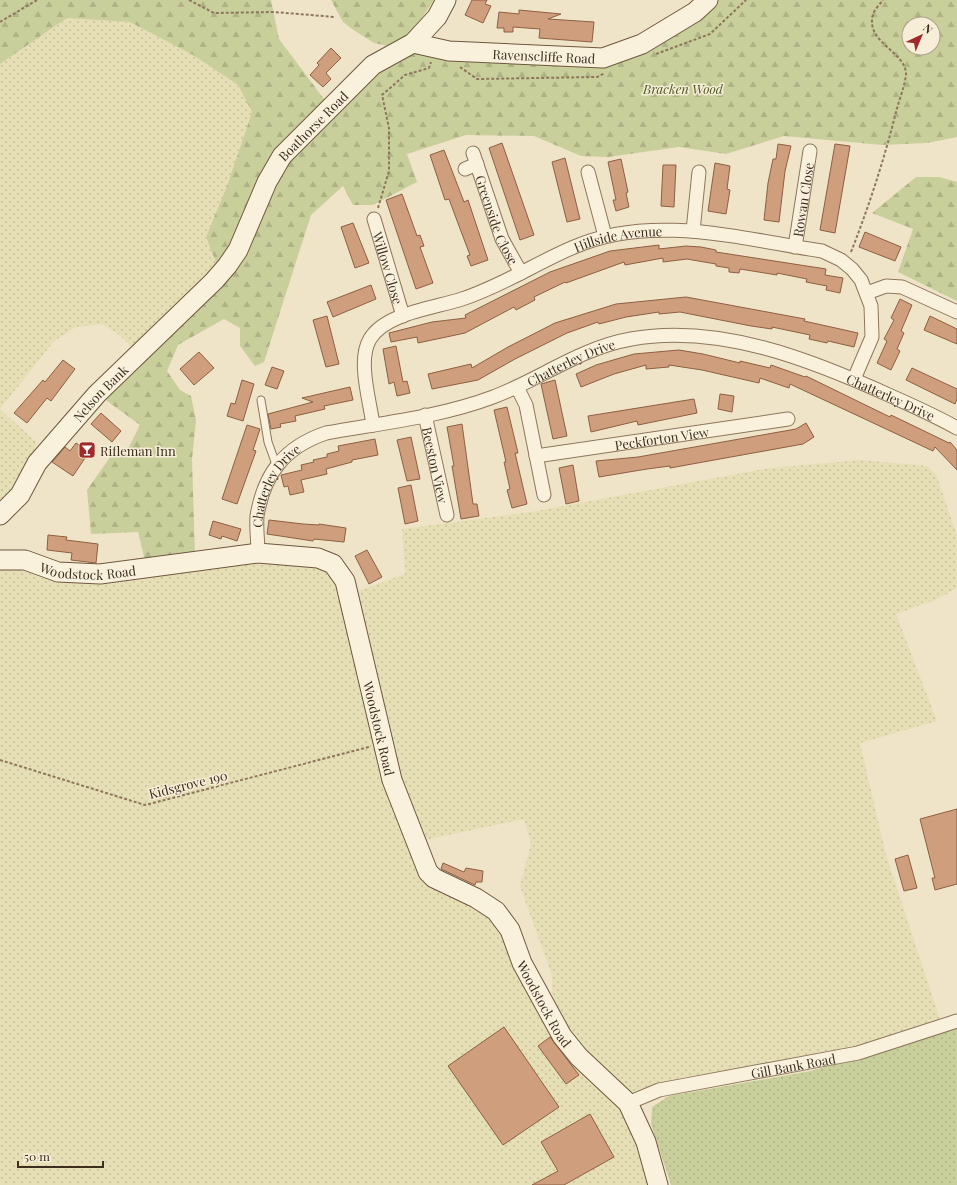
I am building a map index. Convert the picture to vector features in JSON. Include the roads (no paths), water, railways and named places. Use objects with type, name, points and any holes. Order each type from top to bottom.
[{"type":"street","name":"Boathorse Road","points":[[214,281],[238,250],[267,182],[282,156],[373,65],[413,43],[437,17],[446,0]]},
{"type":"street","name":"Ravenscliffe Road","points":[[413,43],[449,51],[603,58],[642,44],[695,12],[708,0]]},
{"type":"street","name":"Rowan Close","points":[[795,247],[810,151]]},
{"type":"street","name":"Greenside Close","points":[[465,169],[475,159],[502,239],[521,273]]},
{"type":"street","points":[[588,172],[605,236]]},
{"type":"street","points":[[693,231],[698,172]]},
{"type":"street","name":"Willow Close","points":[[374,219],[403,316]]},
{"type":"street","name":"Hillside Avenue","points":[[373,425],[364,362],[365,349],[377,329],[388,322],[403,316],[462,299],[487,290],[574,246],[605,236],[647,230],[693,231],[822,251],[841,260],[861,280],[867,293],[873,321],[872,337],[854,379]]},
{"type":"street","name":"Nelson Bank","points":[[0,515],[20,495],[37,463],[97,394],[214,281]]},
{"type":"street","points":[[867,293],[886,286],[902,286],[957,312]]},
{"type":"street","name":"Chatterley Drive","points":[[258,553],[257,517],[264,488],[284,455],[307,439],[326,433],[469,406],[517,387],[599,347],[630,339],[662,334],[702,336],[757,347],[805,359],[854,379],[957,428]]},
{"type":"street","points":[[517,387],[526,405],[544,495]]},
{"type":"street","name":"Beeston View","points":[[425,415],[447,515]]},
{"type":"street","name":"Peckforton View","points":[[536,456],[788,419]]},
{"type":"street","name":"Woodstock Road","points":[[0,560],[25,560],[58,572],[100,574],[258,553],[318,558],[333,564],[344,580],[392,780],[428,872],[434,878],[476,898],[496,911],[510,930],[522,963],[562,1036],[579,1057],[628,1103],[646,1142],[658,1185]]},
{"type":"street","name":"Gill Bank Road","points":[[628,1103],[659,1090],[858,1053],[957,1021]]},
{"type":"lane","points":[[262,400],[268,442],[277,468]]},
{"type":"place","name":"Rifleman Inn","points":[[87,450]]},
{"type":"park label","name":"Bracken Wood","points":[[683,88]]}]
